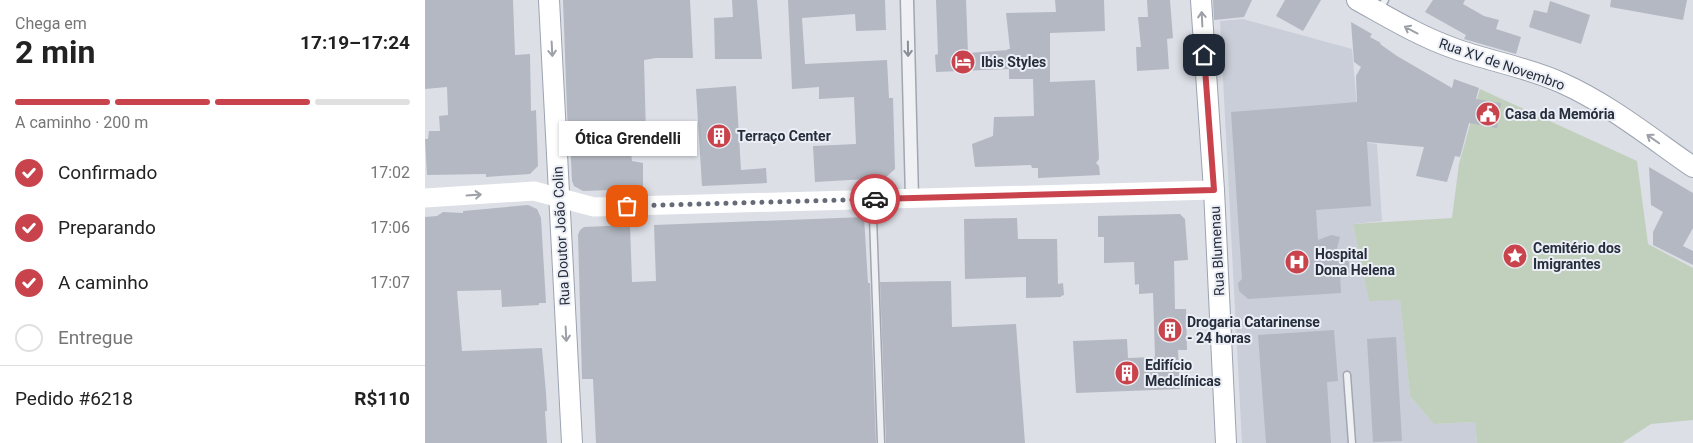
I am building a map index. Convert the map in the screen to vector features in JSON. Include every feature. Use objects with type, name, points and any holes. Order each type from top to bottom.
[{"type":"main road","name":"Rua Doutor João Colin","points":[[549,0],[572,443]]},
{"type":"main road","name":"Rua Blumenau","points":[[1201,0],[1214,190],[1226,443]]},
{"type":"main road","name":"Rua XV de Novembro","points":[[1357,0],[1382,6],[1435,41],[1560,82],[1582,93],[1693,167]]},
{"type":"main road","points":[[425,198],[535,191],[594,207],[1214,190]]},
{"type":"street","points":[[907,0],[912,198]]},
{"type":"lane","points":[[873,217],[881,443]]},
{"type":"lane","points":[[1347,375],[1353,443]]},
{"type":"shaded area","name":"Hospital Dona Helena","points":[[1243,19],[1352,49],[1360,142],[1377,144],[1382,221],[1353,224],[1369,300],[1400,300],[1410,396],[1434,424],[1475,422],[1477,443],[1242,443],[1220,21]]},
{"type":"green space","name":"Cemitério dos Imigrantes","points":[[1480,89],[1637,161],[1648,244],[1693,268],[1693,420],[1651,424],[1622,443],[1477,443],[1475,422],[1434,424],[1410,396],[1400,300],[1369,301],[1353,224],[1452,218],[1459,164]]},
{"type":"building","points":[[425,0],[513,0],[515,55],[530,54],[531,111],[536,110],[538,166],[530,174],[486,177],[486,174],[427,175],[425,139],[428,139],[429,131],[440,131],[439,116],[448,115],[447,87],[425,89]]},
{"type":"building","points":[[563,0],[690,0],[693,58],[656,58],[644,60],[646,135],[629,135],[632,161],[643,163],[643,189],[583,191],[574,186],[572,181],[570,138],[568,138]]},
{"type":"building","points":[[732,0],[757,0],[762,59],[715,59],[714,18],[733,17]]},
{"type":"building","points":[[788,0],[885,0],[886,30],[856,31],[855,14],[802,18],[805,64],[887,60],[889,98],[893,98],[895,169],[885,178],[815,182],[813,146],[856,144],[854,97],[819,99],[819,87],[792,89]]},
{"type":"building","points":[[936,0],[966,0],[968,53],[1010,49],[1006,13],[1056,12],[1055,0],[1104,0],[1105,31],[1050,33],[1050,82],[1095,80],[1099,159],[1096,163],[1099,166],[1100,175],[1038,178],[1038,168],[1032,168],[1031,165],[975,167],[972,144],[993,136],[994,117],[1034,116],[1033,79],[1009,79],[1009,69],[936,72],[935,55],[938,54]]},
{"type":"building","points":[[1147,0],[1170,0],[1173,38],[1167,39],[1169,69],[1137,71],[1136,47],[1141,47],[1138,17],[1148,17]]},
{"type":"building","points":[[1213,0],[1252,0],[1244,17],[1214,20]]},
{"type":"building","points":[[1285,0],[1321,0],[1303,31],[1276,16]]},
{"type":"building","points":[[1433,0],[1465,0],[1463,4],[1484,16],[1499,20],[1496,29],[1521,37],[1516,54],[1464,39],[1466,35],[1425,12]]},
{"type":"building","points":[[1611,0],[1687,0],[1683,20],[1610,7]]},
{"type":"building","points":[[1550,1],[1590,15],[1581,44],[1529,27],[1534,10],[1547,13]]},
{"type":"building","points":[[1351,22],[1372,34],[1370,37],[1397,56],[1452,88],[1454,79],[1479,88],[1476,99],[1501,103],[1497,128],[1469,123],[1460,157],[1455,156],[1447,182],[1416,176],[1424,147],[1367,142],[1371,206],[1316,210],[1318,240],[1331,235],[1340,237],[1335,256],[1348,256],[1350,273],[1340,274],[1341,293],[1248,299],[1239,291],[1238,283],[1242,279],[1231,112],[1357,102],[1356,76],[1361,67],[1354,62]]},
{"type":"building","name":"Terraço Center","points":[[736,86],[741,170],[766,168],[767,183],[702,186],[696,89]]},
{"type":"building","points":[[1649,167],[1693,193],[1693,228],[1683,246],[1693,251],[1693,265],[1653,245],[1653,232],[1663,212],[1651,205]]},
{"type":"building","points":[[528,205],[537,209],[541,218],[546,303],[502,307],[501,290],[457,291],[462,351],[542,348],[547,411],[545,411],[547,443],[425,443],[425,217],[437,216],[443,212],[463,213],[463,211]]},
{"type":"building","points":[[1180,214],[1185,219],[1188,260],[1174,261],[1175,309],[1186,309],[1187,350],[1178,350],[1180,389],[1076,393],[1073,341],[1127,339],[1128,358],[1155,357],[1153,293],[1139,294],[1139,284],[1135,285],[1134,262],[1104,263],[1104,237],[1098,237],[1098,216]]},
{"type":"building","points":[[864,217],[868,283],[870,283],[876,443],[596,443],[593,379],[582,379],[578,235],[580,230],[584,227],[630,225],[632,282],[656,281],[654,225]]},
{"type":"building","points":[[1017,218],[1018,239],[1057,239],[1058,284],[1063,283],[1064,295],[1061,297],[1026,298],[1026,277],[965,279],[964,219]]},
{"type":"building","points":[[951,281],[952,327],[1016,324],[1025,443],[886,443],[880,282]]},
{"type":"building","points":[[1334,330],[1338,381],[1327,382],[1331,443],[1266,443],[1258,335]]},
{"type":"building","points":[[1396,337],[1402,441],[1373,442],[1367,339]]},
{"type":"way so far","points":[[627,206],[875,199]]},
{"type":"place","name":"Ibis Styles","points":[[963,62]]},
{"type":"place","name":"Casa da Memória","points":[[1488,114]]},
{"type":"place","name":"Terraço Center","points":[[719,136]]},
{"type":"place","name":"Ótica Grendelli","points":[[627,206]]},
{"type":"place","name":"Cemitério dos Imigrantes","points":[[1515,256]]},
{"type":"place","name":"Hospital Dona Helena","points":[[1297,262]]},
{"type":"place","name":"Drogaria Catarinense - 24 horas","points":[[1170,330]]},
{"type":"place","name":"Edifício Medclínicas","points":[[1127,373]]},
{"type":"route","points":[[875,199],[1214,190],[1204,55]]}]
